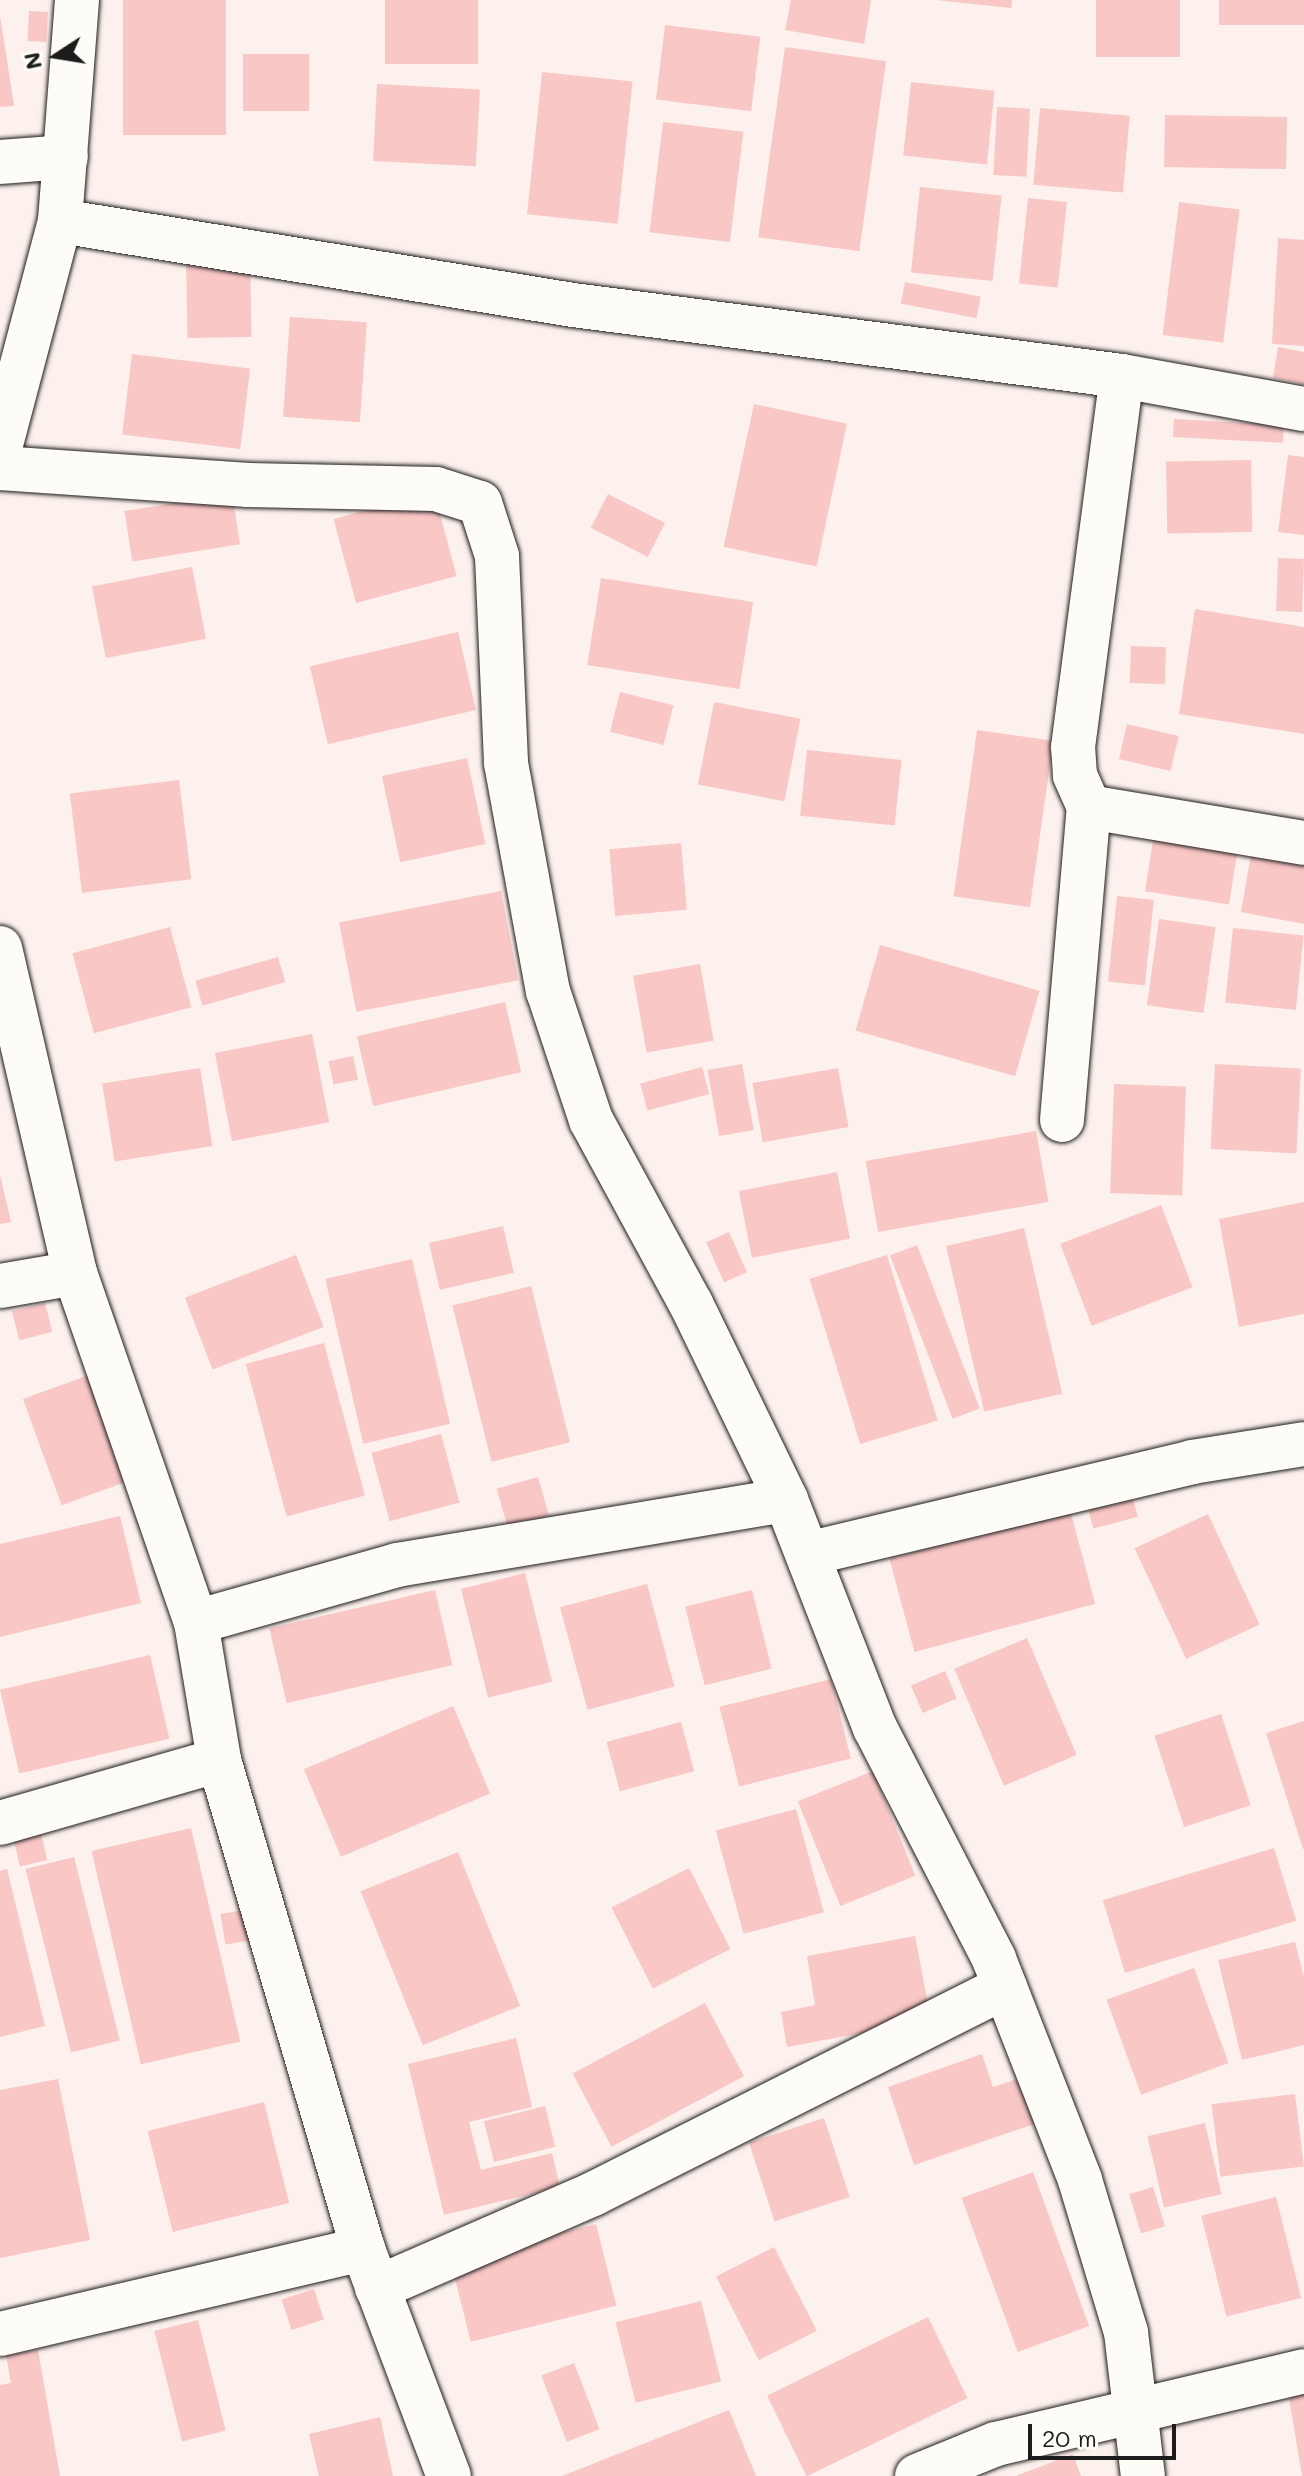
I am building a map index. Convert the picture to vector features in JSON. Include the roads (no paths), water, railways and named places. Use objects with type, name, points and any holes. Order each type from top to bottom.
[{"type":"street","points":[[0,448],[60,221],[77,0]]},
{"type":"street","points":[[0,162],[66,157]]},
{"type":"street","points":[[60,221],[573,305],[1122,376],[1304,409]]},
{"type":"street","points":[[1062,1120],[1089,807],[1075,775],[1073,747],[1122,376]]},
{"type":"street","points":[[0,468],[248,485],[436,489],[480,503],[497,556],[506,763],[548,991],[591,1120],[691,1304],[786,1500],[811,1553],[875,1728],[1005,1987],[1089,2211],[1126,2332],[1143,2476]]},
{"type":"street","points":[[1089,807],[1304,843]]},
{"type":"street","points":[[0,948],[75,1273],[196,1622],[219,1760],[370,2269],[449,2476]]},
{"type":"street","points":[[0,1286],[75,1273]]},
{"type":"street","points":[[811,1553],[1192,1462],[1304,1444]]},
{"type":"street","points":[[196,1622],[397,1565],[786,1500]]},
{"type":"street","points":[[0,1823],[219,1760]]},
{"type":"street","points":[[0,2334],[370,2269],[593,2194],[1005,1987]]},
{"type":"street","points":[[917,2476],[996,2444],[1304,2371]]}]
